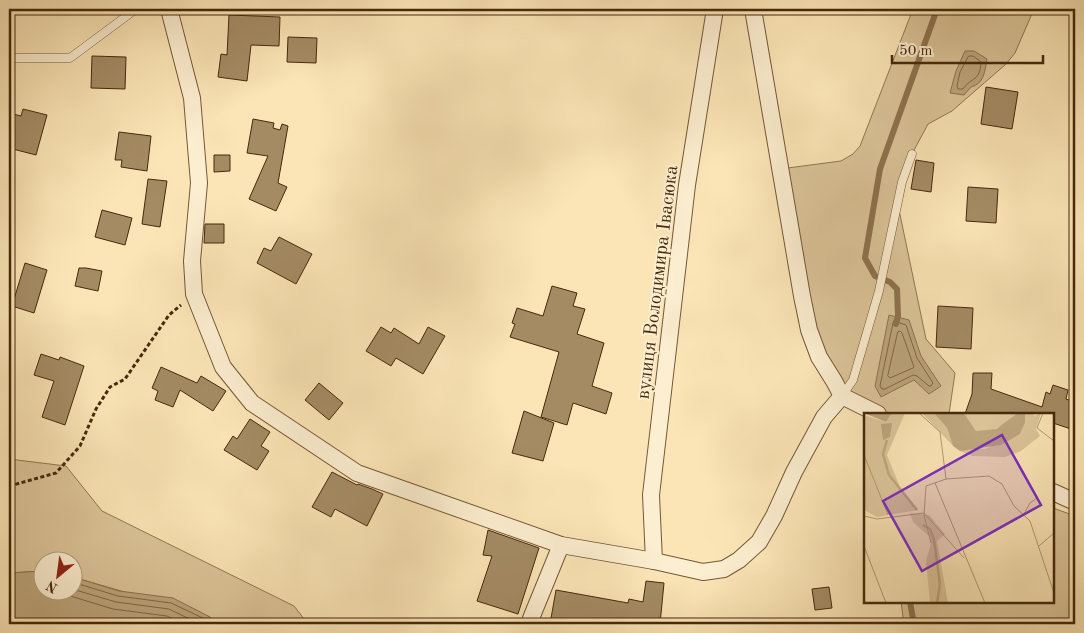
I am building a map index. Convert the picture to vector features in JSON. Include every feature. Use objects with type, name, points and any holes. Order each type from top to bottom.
[{"type":"street","points":[[169,9],[192,98],[199,183],[192,261],[194,294],[223,368],[252,403],[357,473],[561,545],[654,561],[704,572],[724,570],[739,560],[759,542],[824,417],[842,396]]},
{"type":"street","name":"вулиця Володимира Івасюка","points":[[654,561],[651,495],[688,185],[715,9]]},
{"type":"street","points":[[753,9],[809,330],[819,357],[842,396],[876,413]]},
{"type":"street","points":[[1054,492],[1075,502]]},
{"type":"street","points":[[530,624],[561,545]]},
{"type":"lane","points":[[9,58],[70,58],[136,9]]},
{"type":"lane","points":[[842,396],[853,380],[879,291],[902,182],[912,154]]},
{"type":"path","points":[[9,484],[13,485],[56,473],[80,446],[96,409],[110,387],[125,379],[169,316],[194,294]]},
{"type":"shaded area","points":[[913,9],[1034,9],[1015,53],[1006,64],[952,111],[928,124],[912,154],[898,205],[926,339],[955,373],[949,413],[876,413],[842,396],[819,357],[780,169],[841,161],[853,154],[860,146]]},
{"type":"shaded area","points":[[9,459],[66,466],[102,511],[294,606],[308,624],[217,624],[210,617],[82,580],[82,550],[32,550],[32,572],[9,573]]},
{"type":"shaded area","points":[[1054,508],[1075,516],[1075,624],[904,624],[901,603],[1054,603]]},
{"type":"water","points":[[965,51],[974,51],[987,59],[983,76],[979,83],[971,87],[964,95],[950,93],[956,71]]},
{"type":"water","points":[[889,315],[909,320],[921,356],[941,386],[929,394],[914,380],[881,397],[875,386]]},
{"type":"water","points":[[32,572],[32,600],[82,600],[82,580],[119,591],[173,598],[210,617],[217,624],[9,624],[9,573]]},
{"type":"building","points":[[229,15],[280,17],[279,46],[251,45],[247,81],[218,77],[221,54],[227,55]]},
{"type":"building","points":[[288,37],[317,38],[316,63],[287,62]]},
{"type":"building","points":[[92,56],[126,57],[125,89],[91,88]]},
{"type":"building","points":[[986,87],[1018,92],[1012,129],[981,124]]},
{"type":"building","points":[[23,109],[47,115],[36,155],[9,148],[9,113],[21,116]]},
{"type":"building","points":[[253,119],[274,123],[273,128],[280,130],[282,124],[288,126],[278,183],[287,187],[276,211],[249,199],[268,156],[247,153]]},
{"type":"building","points":[[119,132],[151,136],[147,171],[121,167],[122,160],[115,160]]},
{"type":"building","points":[[214,155],[230,155],[230,171],[214,172]]},
{"type":"building","points":[[916,160],[934,163],[931,192],[911,189]]},
{"type":"building","points":[[148,179],[167,181],[160,227],[142,224]]},
{"type":"building","points":[[968,187],[998,189],[996,223],[966,221]]},
{"type":"building","points":[[102,210],[132,218],[125,245],[95,237]]},
{"type":"building","points":[[205,224],[224,224],[224,243],[204,243]]},
{"type":"building","points":[[279,237],[312,254],[296,284],[257,263],[264,248],[271,251]]},
{"type":"building","points":[[25,263],[47,270],[34,313],[12,306]]},
{"type":"building","points":[[79,268],[102,271],[98,291],[75,286]]},
{"type":"building","points":[[552,286],[577,293],[573,306],[585,309],[577,334],[604,343],[592,386],[612,393],[606,414],[573,403],[567,425],[541,417],[559,352],[510,337],[515,324],[512,323],[517,308],[543,316]]},
{"type":"building","points":[[938,306],[973,308],[971,349],[936,347]]},
{"type":"building","points":[[381,327],[391,333],[394,328],[419,344],[428,327],[445,336],[423,374],[396,358],[391,366],[366,351]]},
{"type":"building","points":[[41,354],[59,360],[60,357],[84,366],[65,425],[42,417],[54,381],[34,375]]},
{"type":"building","points":[[161,367],[197,383],[201,376],[226,391],[213,411],[180,390],[173,407],[155,400],[158,391],[152,388]]},
{"type":"building","points":[[973,373],[992,373],[991,389],[1042,407],[1046,392],[1050,394],[1053,385],[1068,390],[1066,399],[1075,402],[1075,416],[1071,429],[1054,423],[1054,413],[965,413],[972,394]]},
{"type":"building","points":[[319,383],[343,403],[329,420],[305,400]]},
{"type":"building","points":[[524,411],[554,423],[543,461],[512,453]]},
{"type":"building","points":[[250,419],[270,432],[261,446],[269,451],[257,470],[224,450],[233,436],[237,439]]},
{"type":"building","points":[[332,472],[357,485],[383,494],[367,526],[335,509],[331,517],[312,507]]},
{"type":"building","points":[[488,530],[539,548],[518,614],[477,601],[492,556],[483,555]]},
{"type":"building","points":[[646,581],[664,583],[660,624],[638,622],[638,624],[550,624],[556,590],[628,603],[629,599],[643,602]]},
{"type":"building","points":[[829,587],[832,608],[815,610],[812,589]]},
{"type":"waterway","points":[[896,324],[898,316],[897,289],[890,282],[875,276],[865,258],[880,169],[937,9]]},
{"type":"waterway","points":[[910,603],[914,624]]}]
